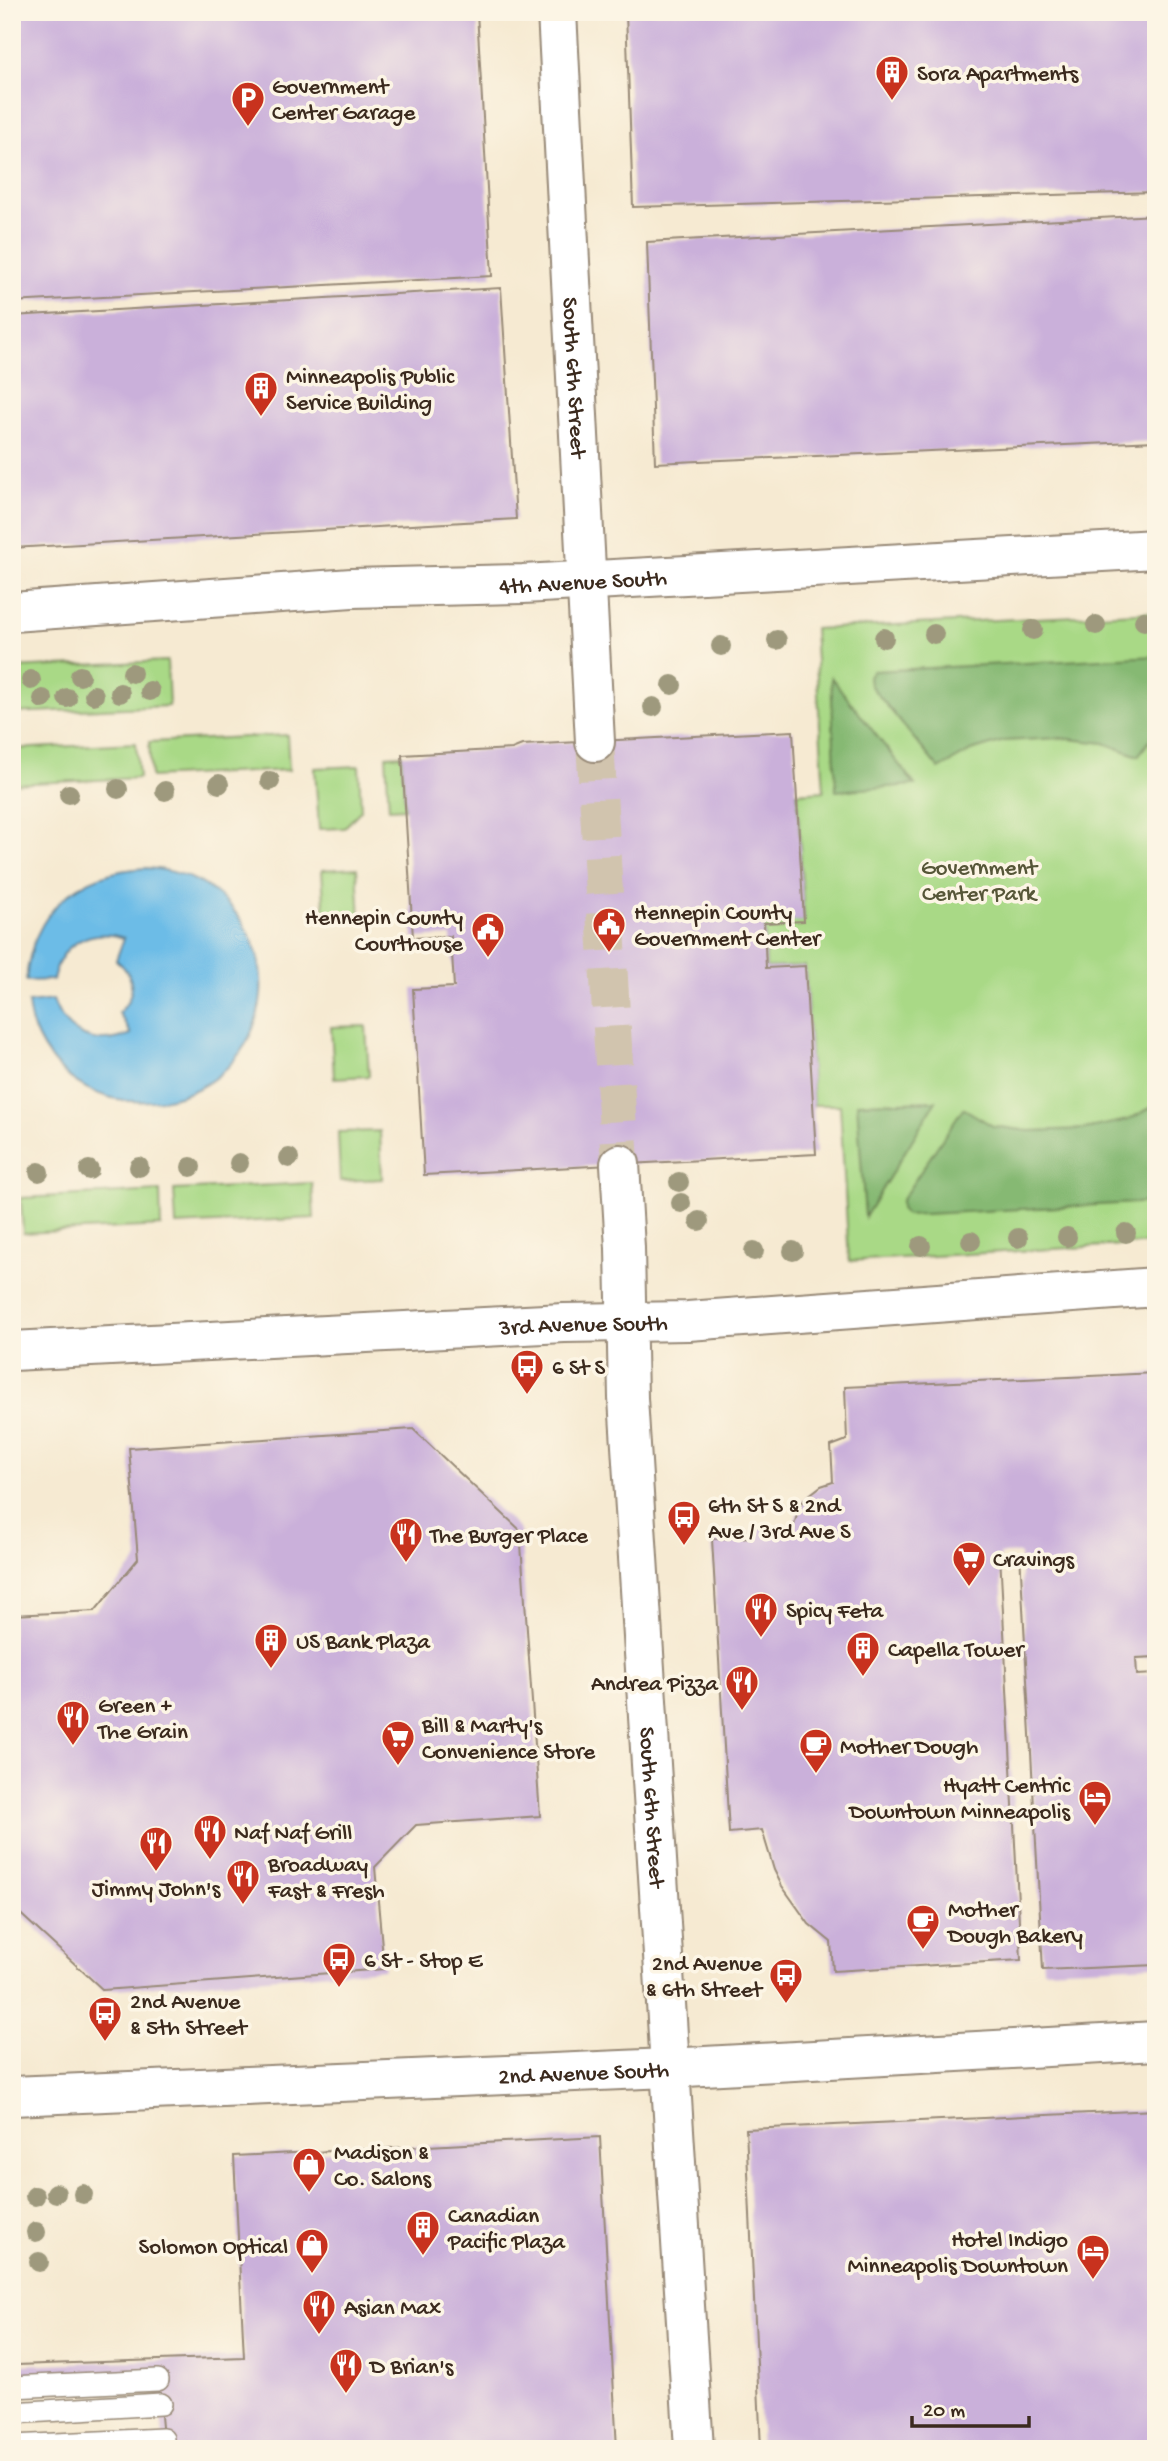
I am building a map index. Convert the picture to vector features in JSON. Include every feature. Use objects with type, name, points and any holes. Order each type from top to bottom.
[{"type":"main road","name":"South 6th Street","points":[[557,12],[595,742]]},
{"type":"main road","name":"4th Avenue South","points":[[12,612],[352,588],[586,580],[1156,549]]},
{"type":"main road","name":"South 6th Street","points":[[620,1164],[628,1398],[694,2449]]},
{"type":"main road","name":"3rd Avenue South","points":[[12,1351],[564,1324],[688,1321],[1156,1287]]},
{"type":"main road","name":"2nd Avenue South","points":[[12,2096],[668,2068],[1156,2041]]},
{"type":"lane","points":[[12,2387],[158,2380]]},
{"type":"lane","points":[[12,2413],[161,2404]]},
{"type":"lane","points":[[12,2446],[163,2439]]},
{"type":"green space","name":"Government Center Park","points":[[1156,612],[1156,1243],[849,1261],[840,1105],[813,1105],[805,966],[766,968],[764,923],[804,920],[797,793],[824,791],[814,629]]},
{"type":"green space","points":[[1156,656],[1156,732],[1138,756],[1104,743],[1060,738],[1004,741],[971,751],[939,769],[870,685],[869,677],[873,671]]},
{"type":"green space","points":[[167,661],[169,706],[12,713],[12,668]]},
{"type":"green space","points":[[831,677],[915,785],[836,791]]},
{"type":"green space","points":[[287,735],[289,770],[151,777],[149,742]]},
{"type":"green space","points":[[136,743],[139,778],[12,784],[12,749]]},
{"type":"green space","points":[[402,755],[405,808],[389,809],[386,756]]},
{"type":"green space","points":[[359,766],[361,810],[344,828],[319,829],[315,768]]},
{"type":"green space","points":[[357,868],[360,919],[325,920],[322,870]]},
{"type":"green space","points":[[366,1026],[369,1076],[334,1078],[331,1027]]},
{"type":"green space","points":[[936,1101],[865,1217],[857,1103]]},
{"type":"green space","points":[[1156,1105],[1156,1202],[906,1215],[901,1209],[901,1201],[963,1108],[993,1126],[1029,1131],[1084,1129],[1128,1120]]},
{"type":"green space","points":[[380,1131],[382,1179],[340,1181],[338,1132]]},
{"type":"green space","points":[[312,1183],[314,1218],[176,1225],[174,1190]]},
{"type":"green space","points":[[160,1191],[161,1226],[23,1233],[21,1198]]},
{"type":"water","points":[[147,868],[188,877],[212,890],[232,909],[241,920],[254,947],[260,965],[261,995],[250,1036],[227,1068],[196,1089],[160,1100],[123,1100],[87,1089],[56,1065],[34,1029],[28,1003],[53,1000],[65,1022],[83,1036],[106,1040],[131,1034],[119,1013],[131,993],[130,979],[116,960],[124,938],[99,935],[78,941],[62,957],[53,980],[26,981],[30,956],[38,934],[48,915],[62,899],[99,877]]},
{"type":"building","name":"Government Center Garage","points":[[12,12],[477,12],[492,276],[12,302]]},
{"type":"building","name":"Sora Apartments","points":[[626,12],[1156,12],[1156,192],[633,207]]},
{"type":"building","points":[[1156,215],[1156,441],[655,463],[647,242]]},
{"type":"building","name":"Minneapolis Public Service Building","points":[[501,288],[516,519],[12,548],[12,316]]},
{"type":"building","name":"Hennepin County Government Center","points":[[793,731],[804,921],[764,923],[766,968],[805,966],[816,1154],[424,1175],[413,989],[454,987],[451,936],[413,938],[402,755],[512,749],[522,745]]},
{"type":"building","name":"Capella Tower","points":[[1156,1373],[1156,1657],[1136,1658],[1137,1675],[1156,1674],[1156,1965],[1043,1970],[1020,1553],[1000,1554],[1021,1960],[833,1971],[831,1942],[809,1924],[782,1886],[774,1870],[762,1830],[729,1833],[712,1539],[751,1537],[754,1525],[791,1535],[800,1505],[821,1486],[833,1482],[831,1446],[847,1440],[845,1387]]},
{"type":"building","name":"US Bank Plaza","points":[[413,1429],[520,1530],[540,1816],[416,1825],[375,1867],[384,1969],[103,1990],[12,1906],[12,1615],[95,1611],[138,1559],[129,1448]]},
{"type":"building","points":[[1156,2110],[1156,2449],[761,2449],[746,2129]]},
{"type":"building","name":"Canadian Pacific Plaza","points":[[600,2137],[617,2449],[164,2449],[157,2372],[18,2377],[17,2365],[244,2357],[234,2156]]},
{"type":"tunnel","points":[[595,742],[620,1164]]},
{"type":"place","name":"Sora Apartments","points":[[892,102]]},
{"type":"place","name":"Government Center Garage","points":[[248,128]]},
{"type":"place","name":"Minneapolis Public Service Building","points":[[261,418]]},
{"type":"place","name":"Hennepin County Government Center","points":[[609,954]]},
{"type":"place","name":"Hennepin County Courthouse","points":[[488,959]]},
{"type":"place","name":"6 St S","points":[[527,1396]]},
{"type":"place","name":"6th St S & 2nd Ave / 3rd Ave S","points":[[684,1547]]},
{"type":"place","name":"The Burger Place","points":[[406,1564]]},
{"type":"place","name":"Cravings","points":[[969,1588]]},
{"type":"place","name":"Spicy Feta","points":[[761,1639]]},
{"type":"place","name":"US Bank Plaza","points":[[271,1670]]},
{"type":"place","name":"Capella Tower","points":[[863,1678]]},
{"type":"place","name":"Andrea Pizza","points":[[742,1712]]},
{"type":"place","name":"Green + The Grain","points":[[73,1747]]},
{"type":"place","name":"Bill & Marty's Convenience Store","points":[[398,1767]]},
{"type":"place","name":"Mother Dough","points":[[816,1775]]},
{"type":"place","name":"Hyatt Centric Downtown Minneapolis","points":[[1095,1827]]},
{"type":"place","name":"Naf Naf Grill","points":[[210,1861]]},
{"type":"place","name":"Jimmy John's","points":[[156,1873]]},
{"type":"place","name":"Broadway Fast & Fresh","points":[[243,1906]]},
{"type":"place","name":"Mother Dough Bakery","points":[[923,1951]]},
{"type":"place","name":"6 St - Stop E","points":[[339,1989]]},
{"type":"place","name":"2nd Avenue & 6th Street","points":[[786,2005]]},
{"type":"place","name":"2nd Avenue & 5th Street","points":[[105,2043]]},
{"type":"place","name":"Madison & Co. Salons","points":[[309,2194]]},
{"type":"place","name":"Canadian Pacific Plaza","points":[[423,2257]]},
{"type":"place","name":"Solomon Optical","points":[[312,2275]]},
{"type":"place","name":"Hotel Indigo Minneapolis Downtown","points":[[1093,2281]]},
{"type":"place","name":"Asian Max","points":[[319,2336]]},
{"type":"place","name":"D Brian's","points":[[346,2395]]}]
